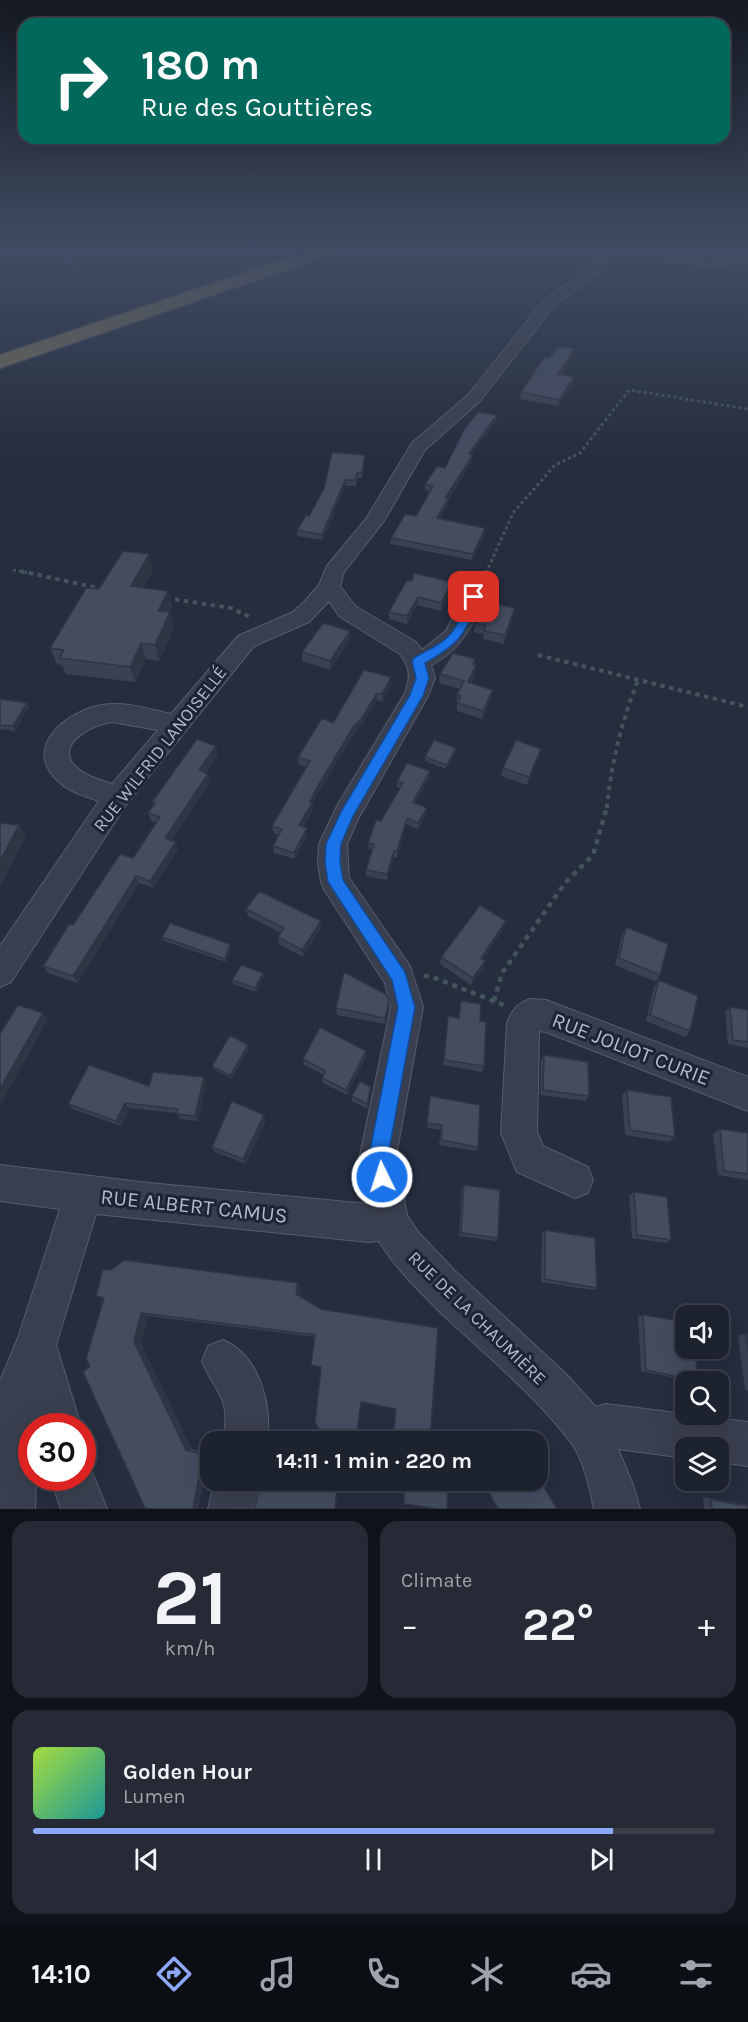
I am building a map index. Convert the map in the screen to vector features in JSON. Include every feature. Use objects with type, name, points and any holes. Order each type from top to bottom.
[{"type":"highway","points":[[0,351],[91,320]]},
{"type":"highway","points":[[0,362],[122,320]]},
{"type":"street","points":[[474,597],[460,629],[448,644],[418,661],[408,648],[347,611],[329,587],[334,571],[374,521],[418,447],[474,398],[537,320]]},
{"type":"street","name":"RUE WILFRID LANOISELLÉ","points":[[0,972],[117,797],[246,641],[301,617],[329,587]]},
{"type":"street","points":[[301,617],[347,611]]},
{"type":"street","name":"RUE DE LA CHAUMIÈRE","points":[[418,661],[423,678],[416,696],[347,814],[333,844],[332,862],[335,882],[399,977],[407,1007],[378,1156],[389,1221],[404,1246],[440,1284],[496,1336],[589,1431],[612,1485],[617,1509]]},
{"type":"street","points":[[117,797],[73,778],[61,767],[57,752],[64,735],[74,725],[91,716],[112,713],[176,725]]},
{"type":"street","name":"RUE JOLIOT CURIE","points":[[575,1180],[530,1159],[519,1133],[523,1023],[530,1015],[546,1016],[748,1094]]},
{"type":"street","name":"RUE ALBERT CAMUS","points":[[0,1183],[84,1194],[368,1223],[389,1221]]},
{"type":"street","points":[[12,1509],[18,1394],[23,1372],[36,1345],[84,1194]]},
{"type":"street","points":[[36,1345],[55,1413]]},
{"type":"street","points":[[223,1361],[245,1392],[247,1431]]},
{"type":"street","points":[[589,1431],[606,1426],[748,1444]]},
{"type":"street","points":[[77,1491],[84,1509]]},
{"type":"street","points":[[231,1509],[235,1491]]},
{"type":"path","points":[[474,597],[513,513],[555,465],[580,453],[629,390],[748,409]]},
{"type":"path","points":[[13,570],[110,590]]},
{"type":"path","points":[[165,598],[231,608],[275,627]]},
{"type":"path","points":[[538,655],[639,678],[748,707]]},
{"type":"path","points":[[494,1002],[502,973],[565,884],[593,855],[606,815],[609,782],[627,707],[639,678]]},
{"type":"path","points":[[399,977],[430,976],[530,1015]]},
{"type":"building","points":[[559,346],[575,349],[558,374],[574,377],[559,400],[521,392],[544,357],[549,358]]},
{"type":"building","points":[[478,412],[497,415],[469,454],[473,455],[445,498],[448,499],[437,518],[485,528],[473,554],[391,538],[405,514],[416,516],[433,486],[425,484],[437,466],[445,468],[465,428]]},
{"type":"building","points":[[332,452],[365,455],[362,473],[357,473],[355,480],[345,480],[322,535],[297,530],[306,515],[309,516],[324,488]]},
{"type":"building","points":[[123,551],[149,554],[131,586],[168,591],[158,611],[170,612],[155,645],[141,643],[130,667],[59,658],[64,650],[50,648],[86,588],[99,589]]},
{"type":"building","points":[[414,573],[452,582],[441,603],[418,597],[407,616],[389,612],[407,580],[412,581]]},
{"type":"building","points":[[484,602],[515,608],[505,635],[484,631],[486,625],[475,623]]},
{"type":"building","points":[[323,623],[350,631],[330,661],[302,652]]},
{"type":"building","points":[[453,653],[475,659],[473,664],[476,665],[468,682],[493,690],[483,711],[458,703],[461,696],[457,695],[464,681],[440,674]]},
{"type":"building","points":[[364,670],[391,677],[382,694],[377,693],[362,718],[353,727],[316,789],[310,802],[312,803],[299,825],[307,828],[294,853],[273,846],[282,829],[272,826],[310,761],[298,757],[322,718],[333,723]]},
{"type":"building","points":[[0,699],[27,703],[13,726],[0,725]]},
{"type":"building","points":[[197,739],[216,746],[199,770],[208,774],[165,838],[176,842],[150,881],[136,876],[73,976],[43,966],[69,924],[73,925],[120,854],[133,858],[160,817],[148,813],[155,803],[152,802]]},
{"type":"building","points":[[434,740],[456,748],[447,765],[425,757]]},
{"type":"building","points":[[516,740],[541,749],[529,777],[503,768]]},
{"type":"building","points":[[407,763],[430,771],[413,802],[427,808],[418,823],[407,818],[387,874],[366,870],[374,844],[368,843],[376,820],[381,821],[403,783],[397,781]]},
{"type":"building","points":[[0,823],[19,825],[0,861]]},
{"type":"building","points":[[259,891],[321,921],[302,950],[278,937],[284,928],[246,909]]},
{"type":"building","points":[[480,905],[506,921],[481,958],[485,961],[473,978],[441,957]]},
{"type":"building","points":[[170,923],[230,944],[225,959],[162,937]]},
{"type":"building","points":[[626,927],[668,944],[660,975],[619,958]]},
{"type":"building","points":[[241,965],[263,973],[255,988],[232,980]]},
{"type":"building","points":[[344,972],[387,995],[389,1001],[385,1018],[336,1008]]},
{"type":"building","points":[[659,980],[698,996],[690,1031],[650,1015]]},
{"type":"building","points":[[461,1001],[481,1004],[480,1021],[486,1022],[484,1066],[444,1060],[448,1016],[459,1018]]},
{"type":"building","points":[[18,1005],[43,1013],[0,1089],[0,1034]]},
{"type":"building","points":[[730,1007],[748,1010],[748,1042],[733,1040]]},
{"type":"building","points":[[320,1027],[366,1051],[346,1090],[322,1078],[326,1071],[303,1059]]},
{"type":"building","points":[[230,1035],[248,1045],[230,1076],[212,1066]]},
{"type":"building","points":[[544,1055],[588,1062],[589,1096],[543,1090]]},
{"type":"building","points":[[89,1065],[149,1086],[153,1072],[204,1077],[195,1116],[177,1114],[178,1109],[125,1103],[116,1121],[68,1104]]},
{"type":"building","points":[[360,1081],[371,1087],[367,1104],[352,1096]]},
{"type":"building","points":[[627,1090],[671,1097],[675,1137],[630,1130]]},
{"type":"building","points":[[430,1096],[480,1105],[478,1147],[441,1140],[442,1125],[427,1123]]},
{"type":"building","points":[[232,1101],[264,1115],[243,1159],[212,1147]]},
{"type":"building","points":[[720,1129],[748,1133],[748,1174],[724,1171]]},
{"type":"building","points":[[464,1185],[500,1190],[498,1238],[461,1233]]},
{"type":"building","points":[[634,1192],[667,1197],[671,1240],[637,1235]]},
{"type":"building","points":[[545,1230],[595,1238],[597,1288],[545,1279]]},
{"type":"building","points":[[124,1260],[298,1283],[296,1294],[321,1309],[438,1328],[431,1431],[394,1431],[396,1409],[361,1402],[357,1431],[321,1431],[315,1423],[321,1367],[311,1365],[315,1335],[141,1313],[134,1342],[186,1450],[200,1453],[200,1470],[193,1509],[145,1508],[83,1372],[90,1366],[86,1359],[104,1298],[96,1296],[103,1269],[111,1270]]},
{"type":"building","points":[[643,1315],[675,1320],[675,1359],[696,1359],[697,1371],[675,1371],[675,1376],[646,1370]]},
{"type":"building","points":[[258,1491],[337,1491],[335,1509],[255,1509]]},
{"type":"building","points":[[405,1491],[448,1491],[447,1509],[404,1504]]},
{"type":"building","points":[[489,1491],[546,1491],[557,1509],[498,1509]]},
{"type":"building","points":[[711,1500],[748,1506],[748,1509],[712,1509]]},
{"type":"route","points":[[382,1177],[378,1156],[407,1007],[399,977],[335,882],[332,862],[333,844],[347,814],[416,696],[423,678],[418,661],[430,657],[448,644],[460,629],[474,597]]}]
